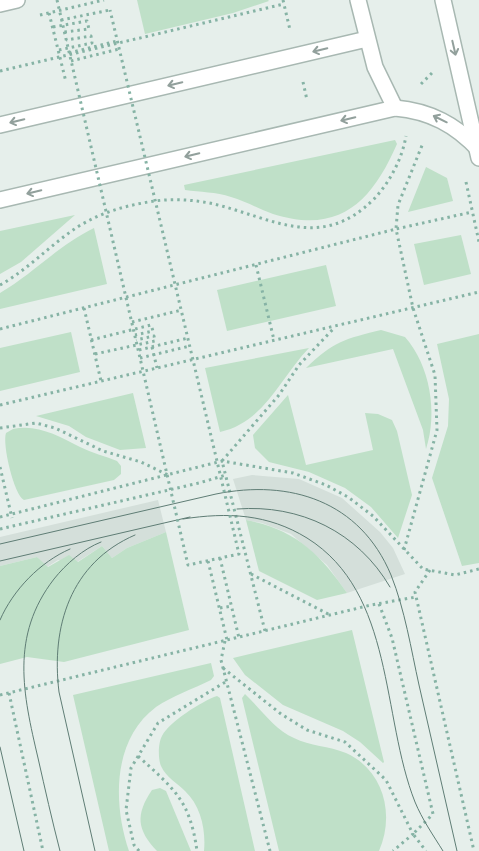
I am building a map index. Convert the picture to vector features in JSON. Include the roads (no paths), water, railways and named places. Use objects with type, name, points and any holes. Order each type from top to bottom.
[{"type":"street","points":[[0,4],[17,0]]},
{"type":"street","points":[[358,0],[375,67],[396,108]]},
{"type":"street","points":[[444,0],[478,151]]},
{"type":"street","points":[[0,125],[368,38]]},
{"type":"street","points":[[0,200],[396,108],[431,115],[454,128],[478,151]]},
{"type":"tram line","points":[[0,544],[216,494],[243,490],[270,490],[296,494],[320,501],[342,513],[361,529],[378,550],[396,588],[457,851]]},
{"type":"tram line","points":[[237,509],[283,511],[305,517],[325,526],[344,537],[361,551],[377,568],[390,587]]},
{"type":"tram line","points":[[183,519],[232,516],[247,517],[278,524],[307,538],[336,562],[356,590],[371,623],[381,658],[404,768],[415,802],[443,851]]},
{"type":"tram line","points":[[0,561],[190,517]]},
{"type":"tram line","points":[[95,851],[59,692],[58,644],[62,621],[80,580],[95,562],[113,547],[135,535]]},
{"type":"tram line","points":[[60,851],[28,711],[24,666],[26,644],[31,622],[40,600],[54,579],[75,557],[101,542]]},
{"type":"tram line","points":[[0,620],[12,598],[29,578],[48,561],[70,549]]},
{"type":"tram line","points":[[0,747],[24,851]]}]
